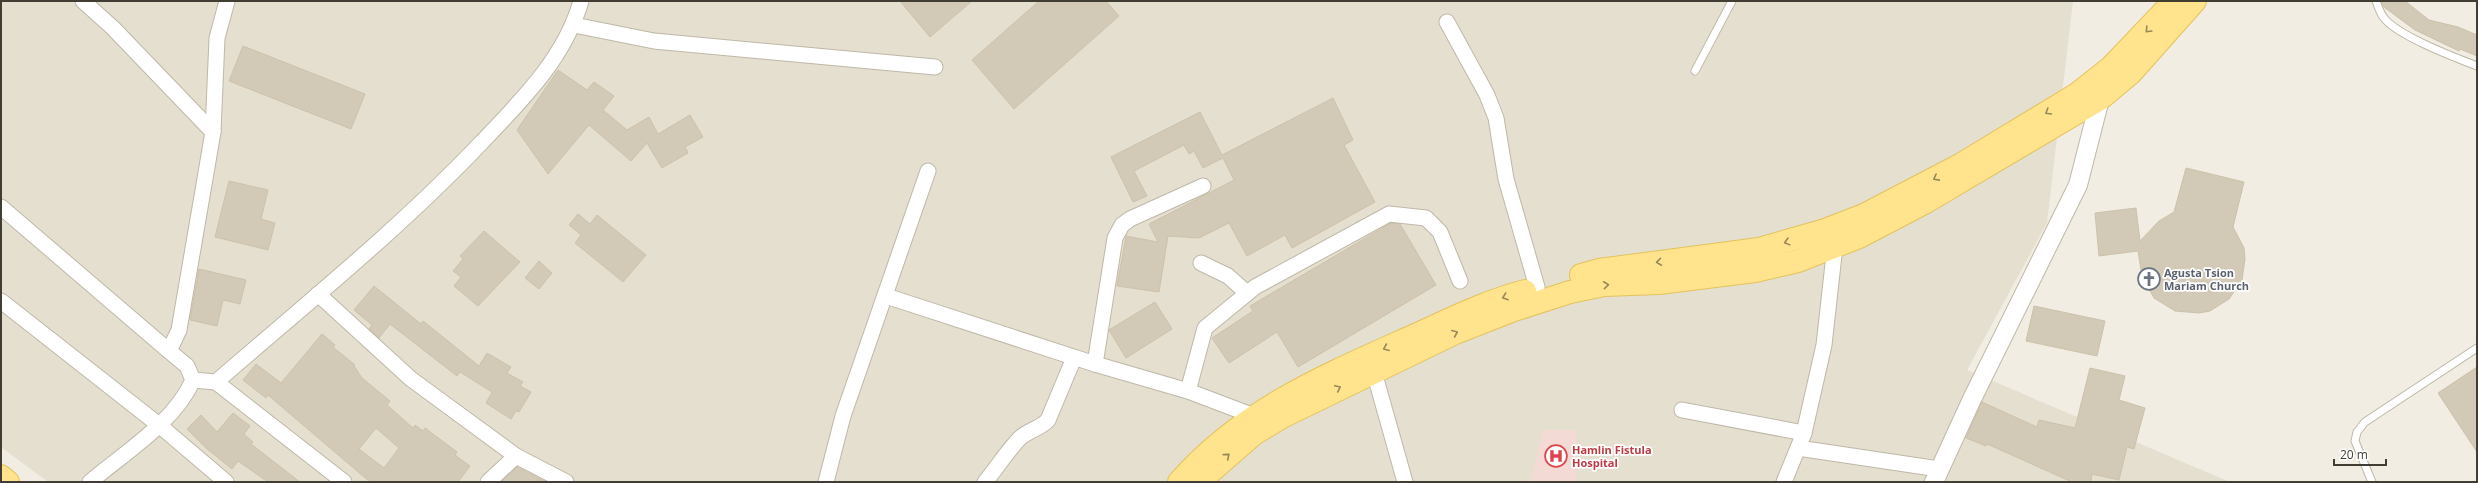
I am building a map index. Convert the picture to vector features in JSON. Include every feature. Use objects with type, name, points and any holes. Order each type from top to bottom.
[{"type":"main road","points":[[2097,90],[2174,1]]},
{"type":"main road","points":[[1178,482],[1196,462],[1254,416],[1324,375],[1483,305],[1537,287],[1600,270],[1759,249],[1830,238],[1878,228],[1926,202],[2097,90],[2131,73],[2195,1]]},
{"type":"main road","points":[[1199,482],[1254,434],[1282,417],[1455,333],[1514,310],[1570,292],[1604,285],[1659,283],[1755,271],[1798,261],[1830,238]]},
{"type":"main road","points":[[1,476],[8,482]]},
{"type":"street","points":[[83,1],[113,28],[213,132]]},
{"type":"street","points":[[169,351],[179,330],[213,132],[217,38],[227,1]]},
{"type":"street","points":[[216,382],[402,221],[513,109],[550,66],[574,25],[581,1]]},
{"type":"street","points":[[1447,22],[1487,95],[1496,118],[1506,179],[1537,287]]},
{"type":"street","points":[[574,25],[654,41],[935,67]]},
{"type":"street","points":[[1798,448],[1936,475],[2078,185],[2097,90]]},
{"type":"street","points":[[826,482],[843,416],[886,296],[928,171]]},
{"type":"street","points":[[1095,364],[1115,238],[1122,225],[1130,219],[1203,186]]},
{"type":"street","points":[[1,207],[187,366],[193,380],[183,400],[159,425],[90,482]]},
{"type":"street","points":[[1188,392],[1205,328],[1246,293],[1312,254],[1389,214],[1426,218],[1440,232],[1460,281]]},
{"type":"street","points":[[1784,482],[1804,433],[1824,345],[1830,238]]},
{"type":"street","points":[[1201,263],[1228,276],[1246,293]]},
{"type":"street","points":[[318,294],[411,379],[516,456],[566,482]]},
{"type":"street","points":[[886,296],[1074,358],[1188,392],[1254,416]]},
{"type":"street","points":[[1,301],[159,425],[226,482]]},
{"type":"street","points":[[985,482],[1019,439],[1031,429],[1045,424],[1048,420],[1074,358]]},
{"type":"street","points":[[1374,372],[1405,482]]},
{"type":"street","points":[[193,380],[216,382],[344,482]]},
{"type":"street","points":[[1682,410],[1804,433]]},
{"type":"street","points":[[488,482],[516,456]]},
{"type":"lane","points":[[1695,72],[1732,1]]},
{"type":"lane","points":[[2376,1],[2384,18],[2397,28],[2436,49],[2477,66]]},
{"type":"lane","points":[[2372,482],[2355,441],[2357,432],[2365,422],[2477,348]]},
{"type":"shaded area","points":[[1,1],[2073,1],[2047,223],[1967,370],[2230,482],[48,482],[1,447]]},
{"type":"shaded area","name":"Hamlin Fistula Hospital","points":[[1542,430],[1576,430],[1576,482],[1531,482]]},
{"type":"building","points":[[900,1],[972,1],[930,37]]},
{"type":"building","points":[[1039,1],[1106,1],[1119,16],[1014,109],[972,60]]},
{"type":"building","points":[[2381,1],[2405,1],[2429,20],[2458,27],[2477,35],[2477,56],[2460,49],[2459,51],[2415,30],[2384,7]]},
{"type":"building","points":[[243,46],[365,94],[351,129],[229,81]]},
{"type":"building","points":[[558,70],[587,90],[594,82],[614,96],[603,110],[627,130],[649,117],[658,134],[690,115],[703,137],[685,147],[688,153],[662,168],[647,143],[631,161],[589,125],[548,174],[517,130]]},
{"type":"building","points":[[1333,98],[1353,140],[1344,145],[1375,202],[1292,248],[1285,235],[1247,256],[1229,223],[1199,238],[1168,236],[1159,292],[1117,286],[1126,236],[1158,242],[1149,224],[1234,180],[1223,158],[1203,168],[1194,151],[1189,154],[1184,145],[1134,171],[1147,196],[1133,202],[1111,157],[1200,112],[1222,155]]},
{"type":"building","points":[[2186,168],[2244,182],[2233,227],[2244,248],[2245,259],[2242,280],[2229,299],[2210,311],[2199,313],[2175,311],[2154,298],[2142,276],[2138,251],[2099,256],[2095,213],[2136,208],[2140,241],[2159,221],[2174,212]]},
{"type":"building","points":[[229,181],[268,190],[261,219],[275,223],[268,250],[215,237]]},
{"type":"building","points":[[578,214],[590,224],[597,215],[646,255],[623,282],[575,243],[581,235],[569,225]]},
{"type":"building","points":[[1391,223],[1400,224],[1436,285],[1298,367],[1277,332],[1229,363],[1212,338],[1253,311],[1250,306]]},
{"type":"building","points":[[484,231],[520,262],[478,306],[454,286],[461,277],[453,271],[463,259],[460,256]]},
{"type":"building","points":[[539,261],[552,273],[539,289],[525,278]]},
{"type":"building","points":[[199,269],[246,280],[240,304],[223,300],[217,326],[190,320]]},
{"type":"building","points":[[374,286],[421,324],[423,321],[479,366],[487,353],[511,367],[507,373],[523,382],[520,386],[531,392],[519,412],[516,411],[511,419],[486,403],[492,392],[460,372],[457,376],[390,324],[379,338],[369,329],[372,325],[354,310]]},
{"type":"building","points":[[1155,302],[1172,329],[1126,358],[1109,330]]},
{"type":"building","points":[[2034,306],[2105,321],[2097,356],[2026,341]]},
{"type":"building","points":[[322,334],[335,345],[333,347],[355,365],[354,366],[362,378],[390,401],[387,405],[413,428],[415,425],[423,431],[425,428],[457,452],[455,455],[470,466],[458,482],[370,482],[268,395],[266,398],[243,380],[256,364],[281,383]],"holes":[[[376,428],[399,448],[384,468],[359,449]]]},
{"type":"building","points":[[2477,367],[2477,452],[2438,393]]},
{"type":"building","points":[[2090,368],[2125,376],[2119,400],[2145,408],[2134,449],[2127,447],[2119,480],[2092,474],[2091,482],[2072,482],[1987,444],[1986,446],[1966,438],[1982,402],[2037,427],[2039,420],[2075,428]]},
{"type":"building","points":[[233,413],[250,426],[244,434],[253,442],[251,444],[300,482],[268,482],[238,461],[232,469],[206,448],[187,429],[201,415],[217,432]]},
{"type":"building","points":[[517,467],[546,482],[501,482]]},
{"type":"place","name":"Agusta Tsion Mariam Church","points":[[2149,279]]},
{"type":"place","name":"Hamlin Fistula Hospital","points":[[1556,456]]}]
